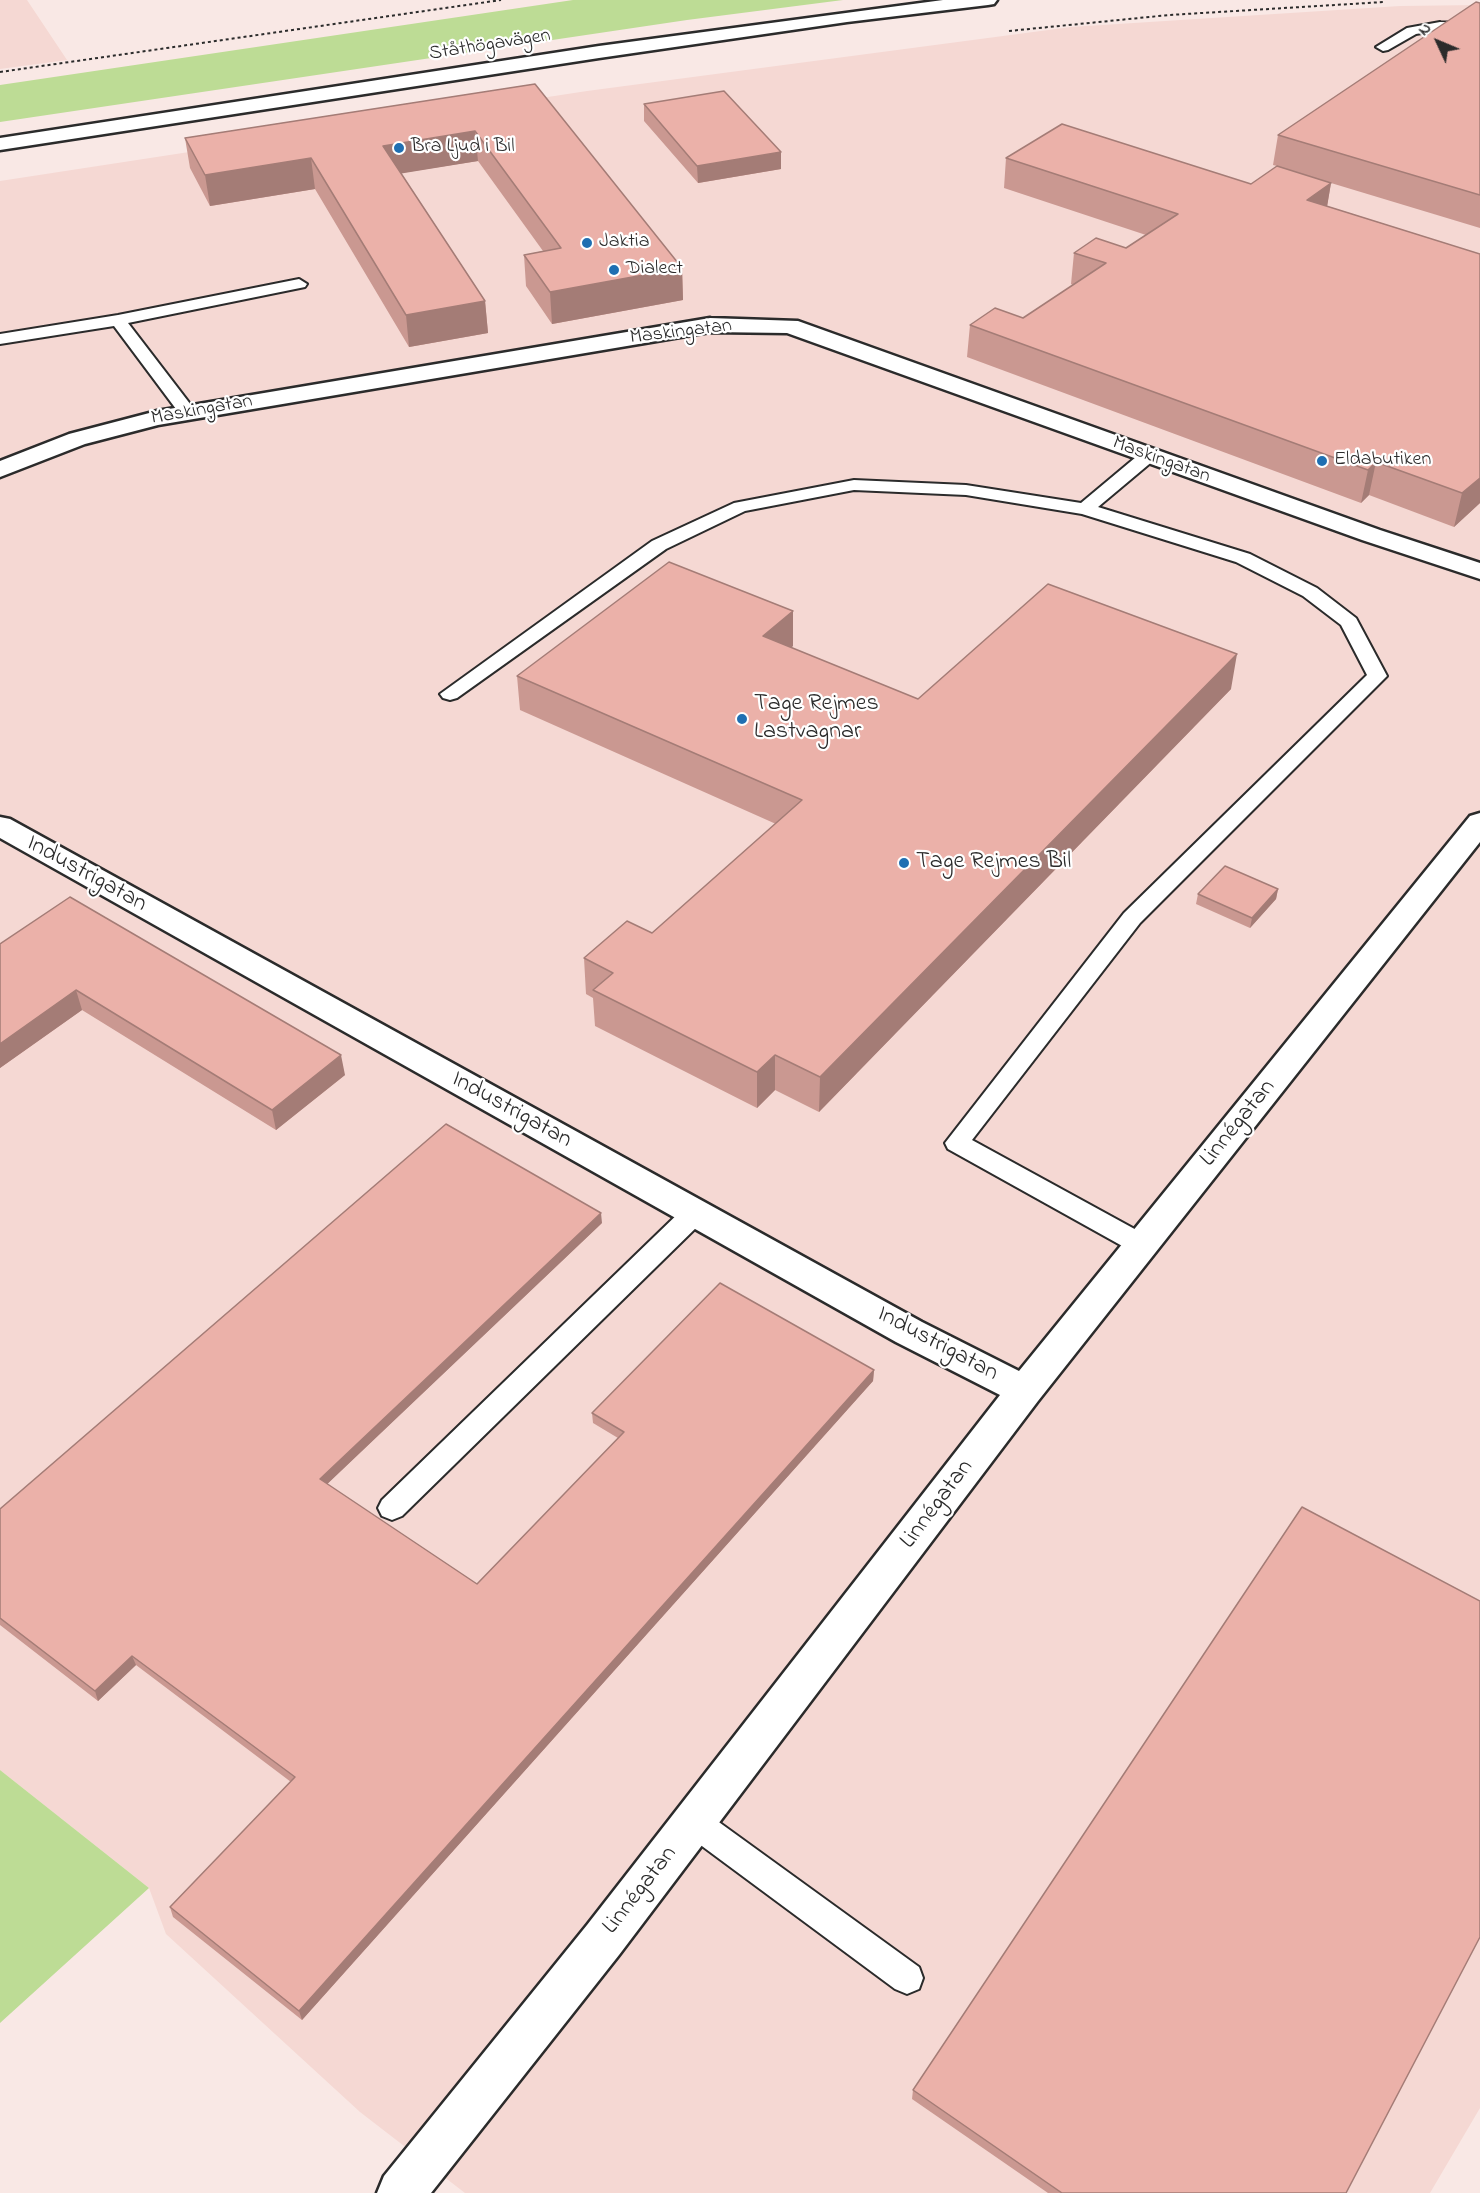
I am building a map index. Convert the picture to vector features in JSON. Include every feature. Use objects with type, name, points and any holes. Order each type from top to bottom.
[{"type":"street","name":"Ståthögavägen","points":[[0,144],[599,52],[847,16],[988,0]]},
{"type":"street","name":"Maskingatan","points":[[0,470],[77,439],[157,418],[710,325],[790,326],[1148,456],[1480,571]]},
{"type":"street","name":"Linnégatan","points":[[401,2193],[694,1822],[1025,1391],[1480,822]]},
{"type":"street","name":"Industrigatan","points":[[0,826],[909,1332],[1025,1391]]},
{"type":"lane","points":[[1383,47],[1412,31],[1440,26],[1480,27]]},
{"type":"lane","points":[[0,339],[118,320],[299,284]]},
{"type":"lane","points":[[118,320],[188,413]]},
{"type":"lane","points":[[1085,509],[1148,456]]},
{"type":"lane","points":[[450,694],[659,545],[740,507],[854,485],[966,490],[1085,509],[1243,558],[1310,592],[1349,622],[1377,676],[1132,918],[957,1143],[1142,1245]]},
{"type":"lane","points":[[392,1508],[695,1213]]},
{"type":"lane","points":[[694,1822],[907,1978]]},
{"type":"path","points":[[0,72],[501,0]]},
{"type":"path","points":[[1007,32],[1168,15],[1385,2]]},
{"type":"shaded area","points":[[0,0],[27,0],[67,60],[0,69]]},
{"type":"shaded area","points":[[1480,5],[1480,2108],[1430,2193],[465,2193],[360,2112],[166,1934],[149,1888],[0,1770],[0,181],[587,91],[1071,27],[1400,6]]},
{"type":"green space","points":[[573,0],[843,0],[687,20],[0,122],[0,85]]},
{"type":"green space","points":[[0,1770],[149,1888],[0,2023]]},
{"type":"building","points":[[1476,2],[1480,3],[1480,195],[1278,135]]},
{"type":"building","name":"Jaktia","points":[[535,84],[682,268],[550,292],[524,255],[561,248],[475,131],[383,146],[485,301],[406,315],[311,158],[205,175],[185,138]]},
{"type":"building","points":[[724,91],[781,152],[697,166],[644,104]]},
{"type":"building","points":[[1062,124],[1251,184],[1277,166],[1331,183],[1307,200],[1480,254],[1480,478],[1462,493],[1376,462],[1368,470],[970,325],[995,308],[1023,318],[1106,263],[1074,253],[1096,238],[1126,248],[1178,214],[1006,158]]},
{"type":"building","points":[[669,562],[793,611],[763,636],[918,699],[1048,584],[1237,654],[820,1077],[775,1055],[757,1072],[593,990],[613,973],[584,958],[627,921],[652,933],[802,800],[517,676]]},
{"type":"building","points":[[1225,866],[1278,889],[1252,918],[1198,894]]},
{"type":"building","points":[[70,897],[341,1055],[272,1110],[76,990],[0,1044],[0,944]]},
{"type":"building","points":[[446,1124],[601,1213],[320,1479],[477,1584],[624,1432],[592,1413],[720,1283],[874,1370],[299,2011],[170,1907],[295,1777],[132,1656],[95,1691],[0,1618],[0,1509]]},
{"type":"building","points":[[1302,1507],[1480,1601],[1480,1937],[1346,2193],[1062,2193],[913,2090]]},
{"type":"place","name":"Bra Ljud i Bil","points":[[399,148]]},
{"type":"place","name":"Jaktia","points":[[587,243]]},
{"type":"place","name":"Dialect","points":[[614,270]]},
{"type":"place","name":"Eldabutiken","points":[[1322,461]]},
{"type":"place","name":"Tage Rejmes Lastvagnar","points":[[742,719]]},
{"type":"place","name":"Tage Rejmes Bil","points":[[904,863]]}]
